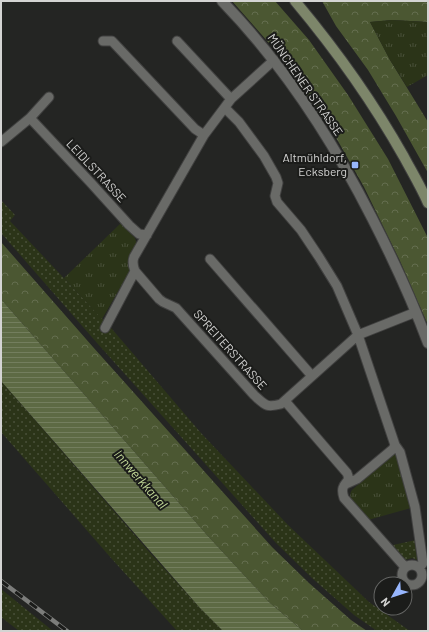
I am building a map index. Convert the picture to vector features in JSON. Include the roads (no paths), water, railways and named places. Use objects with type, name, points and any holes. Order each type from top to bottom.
[{"type":"main road","points":[[295,1],[356,81],[390,134],[428,203]]},
{"type":"street","name":"MÜNCHENER STRASSE","points":[[222,1],[274,60],[340,158],[357,188],[389,252],[428,343]]},
{"type":"street","points":[[104,42],[112,41],[195,129],[204,135]]},
{"type":"street","points":[[177,41],[231,99]]},
{"type":"street","points":[[105,328],[135,271],[133,261],[204,135],[231,99],[274,60]]},
{"type":"street","points":[[1,142],[30,118],[49,97]]},
{"type":"street","points":[[225,108],[239,122],[264,156],[278,183],[275,196],[277,202],[301,230],[319,257],[336,286],[358,335],[395,445],[400,452],[415,507],[423,563],[420,567]]},
{"type":"street","name":"LEIDLSTRASSE","points":[[30,118],[129,225],[139,234],[147,235]]},
{"type":"street","points":[[210,259],[312,376]]},
{"type":"street","name":"SPREITERSTRASSE","points":[[135,271],[159,299],[176,308],[231,371],[260,401],[269,407],[281,404],[285,401],[358,335],[416,312]]},
{"type":"street","points":[[285,401],[347,473],[348,477],[346,484],[343,486],[342,490],[344,498],[405,567]]},
{"type":"street","points":[[346,484],[357,479],[393,449],[395,445]]},
{"type":"street","points":[[410,564],[420,567],[423,574],[421,580],[416,585],[406,583],[402,577],[402,570],[410,564]]},
{"type":"water","name":"Innwerkkanal","points":[[1,299],[207,535],[269,602],[303,631],[223,631],[200,608],[1,381]]},
{"type":"railway","points":[[1,581],[67,631]]},
{"type":"place","name":"Altmühldorf, Ecksberg","points":[[355,165]]}]
